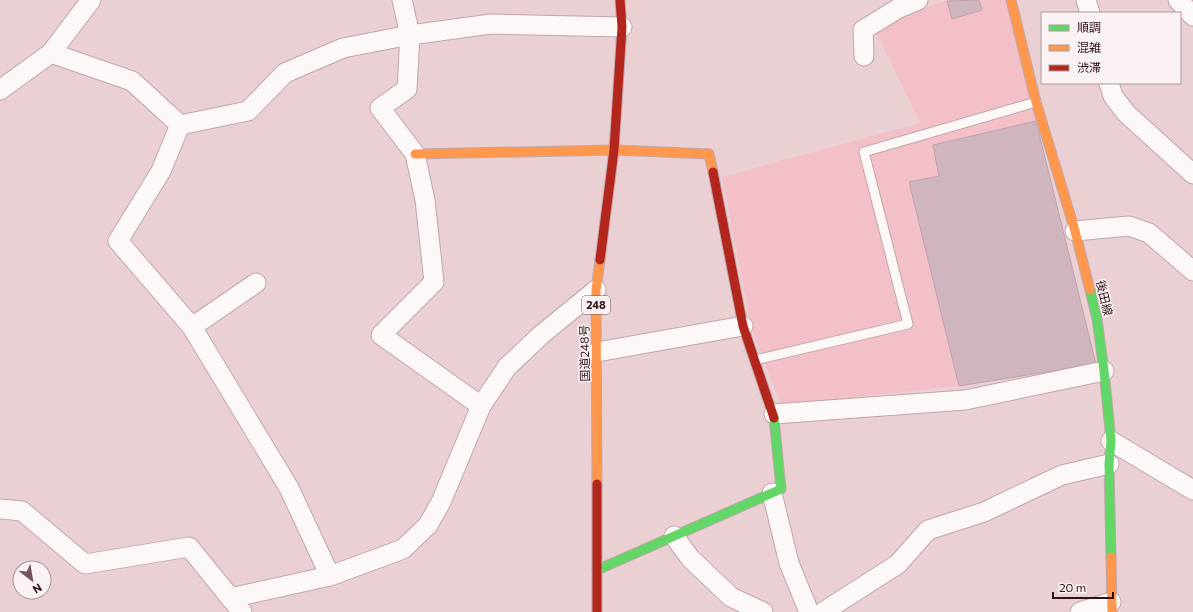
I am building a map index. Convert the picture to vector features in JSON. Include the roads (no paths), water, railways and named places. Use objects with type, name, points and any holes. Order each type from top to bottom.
[{"type":"main road","name":"国道248号","points":[[597,612],[598,352],[596,290],[614,150],[622,27],[620,0]]},
{"type":"main road","name":"後田線","points":[[1011,0],[1036,102],[1075,231],[1097,319],[1111,441],[1109,464],[1111,607]]},
{"type":"main road","points":[[415,154],[614,150],[708,154],[743,326],[774,414],[781,489],[597,570]]},
{"type":"street","points":[[0,90],[51,53],[91,0]]},
{"type":"street","points":[[402,0],[410,35],[407,89],[380,108],[415,154],[425,200],[434,282],[381,335],[481,406]]},
{"type":"street","points":[[864,56],[863,30],[899,8],[918,0]]},
{"type":"street","points":[[1086,0],[1090,12]]},
{"type":"street","points":[[1178,0],[1193,16]]},
{"type":"street","points":[[180,125],[248,111],[285,74],[342,48],[410,35],[491,24],[622,27]]},
{"type":"street","points":[[51,53],[132,81],[180,125]]},
{"type":"street","points":[[1110,84],[1113,96],[1126,113],[1193,174]]},
{"type":"street","points":[[180,125],[161,171],[118,241],[192,327],[289,488],[330,576]]},
{"type":"street","points":[[1075,231],[1129,226],[1149,233],[1193,272]]},
{"type":"street","points":[[192,327],[256,283]]},
{"type":"street","points":[[230,598],[330,576],[403,549],[428,525],[441,502],[481,406],[507,366],[541,335],[596,290]]},
{"type":"street","points":[[598,352],[743,326]]},
{"type":"street","points":[[774,414],[965,400],[1104,371]]},
{"type":"street","points":[[1111,441],[1193,490]]},
{"type":"street","points":[[823,612],[898,564],[928,530],[984,512],[1062,475],[1109,464]]},
{"type":"street","points":[[772,493],[789,563],[809,612]]},
{"type":"street","points":[[0,509],[22,511],[85,564],[189,547],[242,612]]},
{"type":"street","points":[[674,536],[690,558],[731,597],[763,612]]},
{"type":"street","points":[[1080,612],[1111,607]]},
{"type":"lane","points":[[755,360],[908,324],[864,152],[1036,102]]}]
